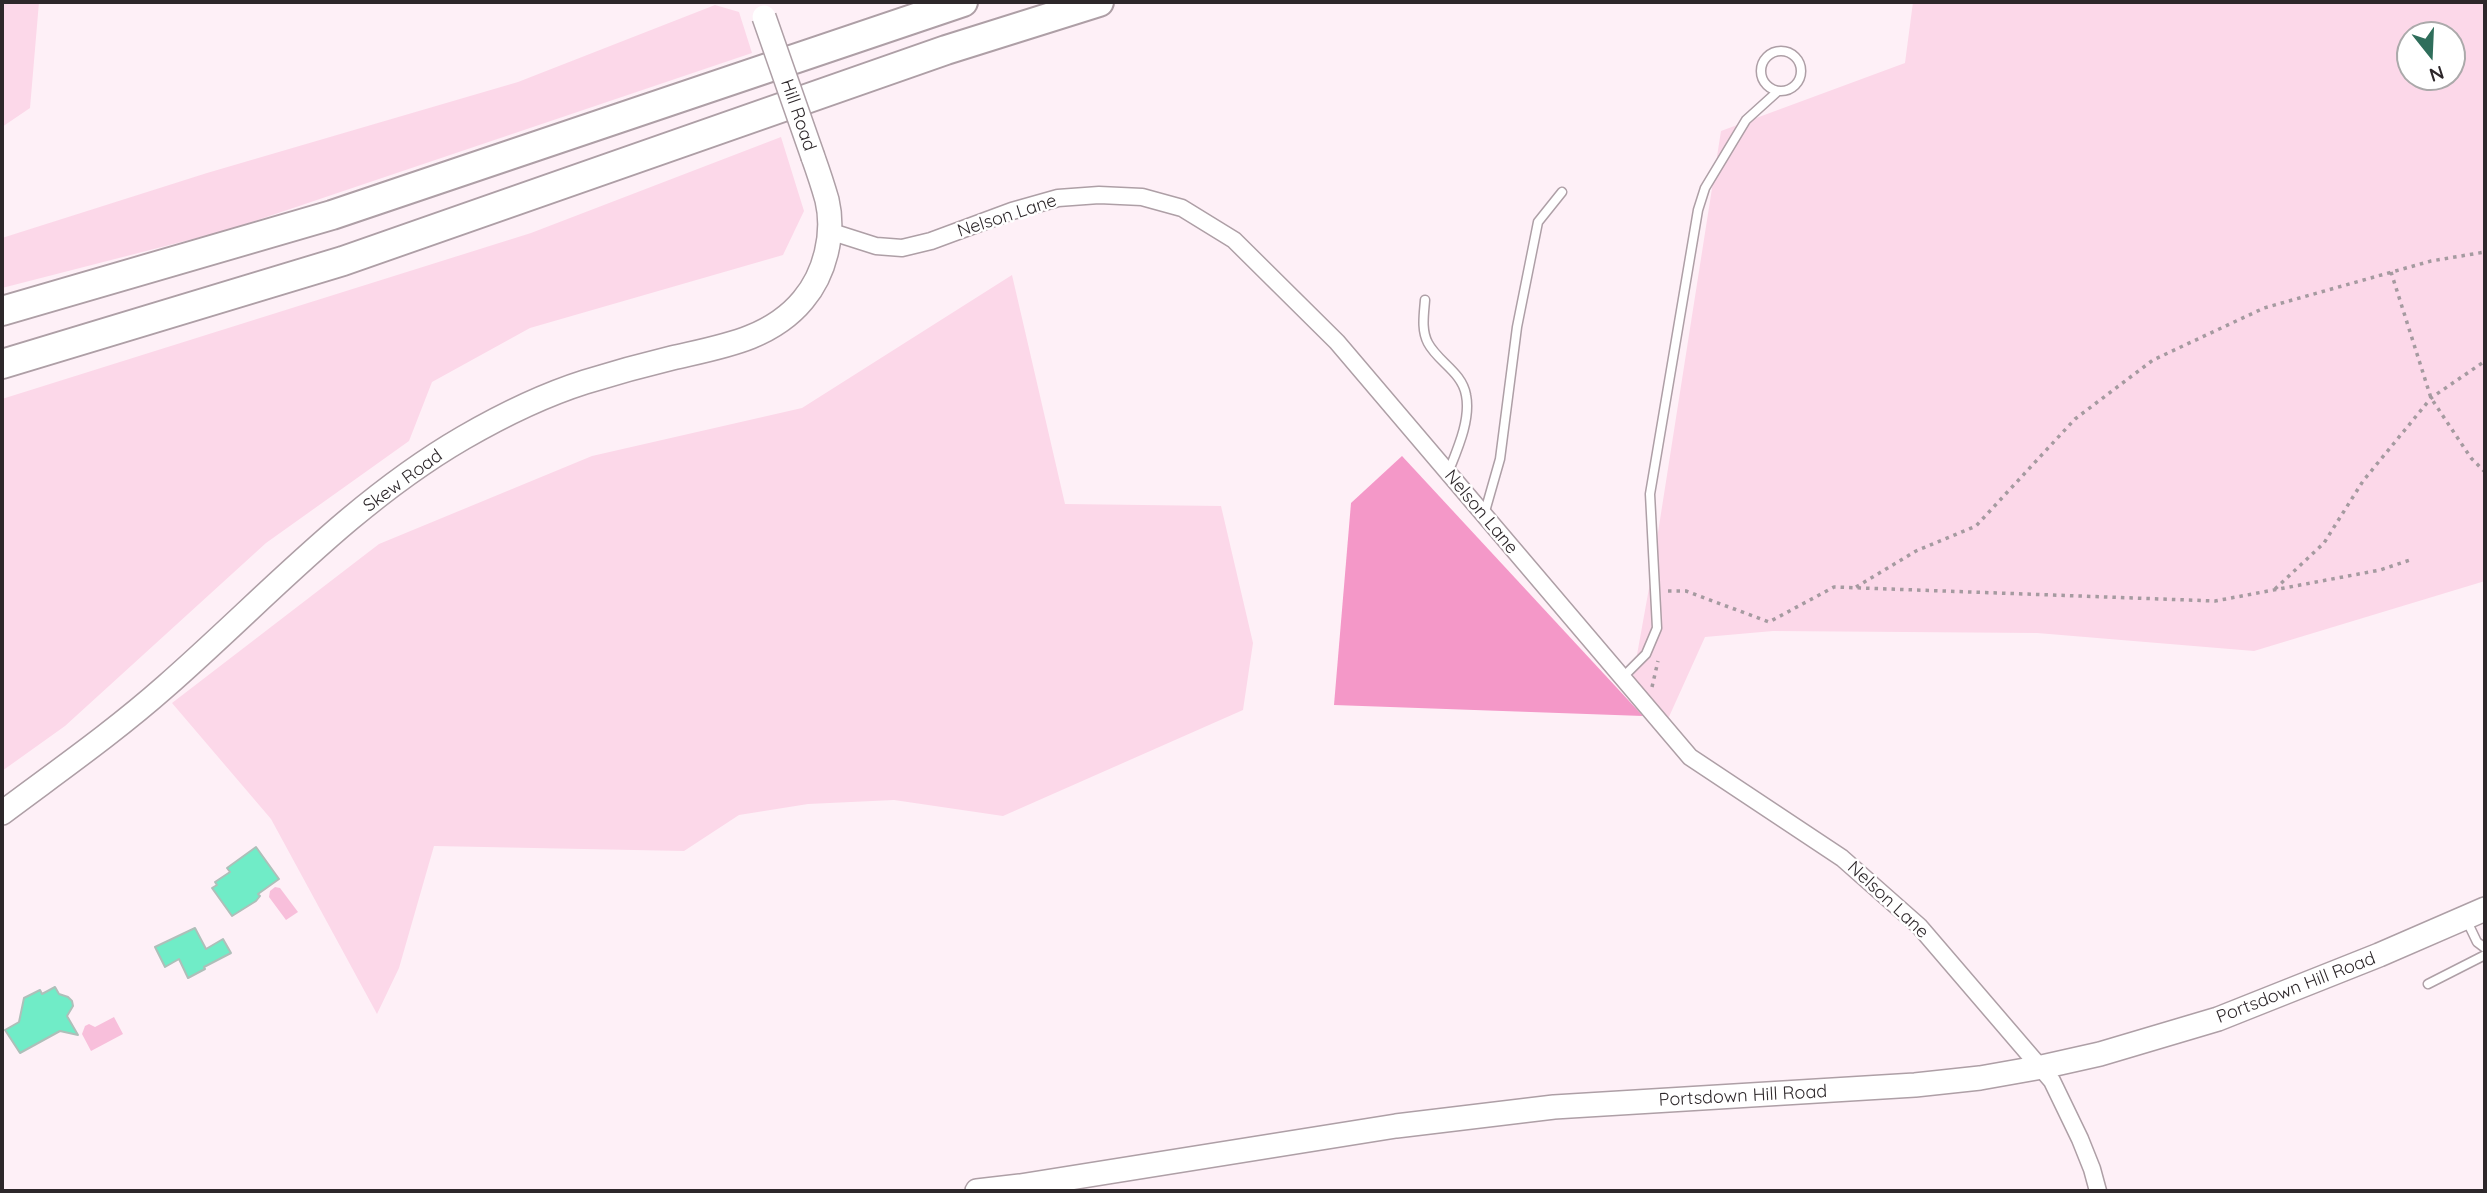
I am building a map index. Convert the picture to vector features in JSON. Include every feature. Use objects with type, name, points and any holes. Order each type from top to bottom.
[{"type":"highway","points":[[2,311],[332,215],[963,2]]},
{"type":"highway","points":[[2,364],[342,261],[946,50],[1098,2]]},
{"type":"street","name":"Hill Road","points":[[762,9],[828,202],[829,230]]},
{"type":"street","name":"Nelson Lane","points":[[829,230],[876,246],[902,248],[931,241],[1012,211],[1058,198],[1100,195],[1142,197],[1182,208],[1234,240],[1337,342],[1690,757],[1842,858],[1919,926],[2052,1081],[2080,1139],[2098,1191]]},
{"type":"street","name":"Skew Road","points":[[2,813],[81,755],[166,687],[386,488],[463,438],[583,382],[741,342],[777,324],[803,300],[823,269],[829,230]]},
{"type":"street","name":"Portsdown Hill Road","points":[[977,1191],[1020,1189],[1396,1126],[1555,1107],[1980,1079],[2100,1054],[2218,1019],[2283,995],[2475,914]]},
{"type":"lane","points":[[1622,678],[1646,654],[1657,628],[1650,494],[1698,210],[1705,188],[1746,120],[1777,92],[1790,90],[1799,79],[1800,66],[1786,51],[1772,52],[1761,65],[1762,80],[1766,86],[1777,92]]},
{"type":"lane","points":[[1484,515],[1500,459],[1517,327],[1538,222],[1562,192]]},
{"type":"lane","points":[[1425,300],[1423,325],[1427,342],[1456,374],[1464,386],[1466,396],[1467,412],[1448,473]]},
{"type":"lane","points":[[2475,914],[2477,942],[2485,948]]},
{"type":"lane","points":[[2428,984],[2485,956]]},
{"type":"path","points":[[1856,587],[1916,551],[1976,526],[2075,419],[2153,360],[2264,308],[2431,261],[2485,252]]},
{"type":"path","points":[[2391,272],[2431,398],[2471,457],[2485,472]]},
{"type":"path","points":[[2274,590],[2324,542],[2363,481],[2431,398],[2485,361]]},
{"type":"path","points":[[1663,591],[1686,591],[1769,622],[1834,587],[2215,601],[2380,570],[2410,560]]},
{"type":"path","points":[[1646,706],[1657,676],[1658,656]]},
{"type":"shaded area","points":[[2,2],[39,2],[30,108],[2,127]]},
{"type":"shaded area","points":[[1913,2],[2485,2],[2485,581],[2254,651],[2037,633],[1773,631],[1705,637],[1668,719],[1633,677],[1721,131],[1905,63]]},
{"type":"shaded area","points":[[715,5],[739,12],[752,53],[228,230],[2,288],[2,238],[207,173],[518,82]]},
{"type":"shaded area","points":[[781,137],[804,211],[783,255],[530,328],[432,382],[409,441],[266,543],[65,726],[2,771],[2,399],[531,233]]},
{"type":"shaded area","points":[[1012,275],[1065,504],[1221,506],[1253,643],[1243,710],[1003,816],[894,800],[808,804],[739,815],[684,851],[434,846],[399,968],[377,1014],[271,819],[172,703],[379,544],[592,456],[802,408]]},
{"type":"shaded area","points":[[1402,456],[1643,716],[1334,705],[1351,503]]},
{"type":"shaded area","points":[[275,887],[280,888],[298,912],[286,920],[269,897],[270,891]]},
{"type":"shaded area","points":[[114,1017],[123,1034],[91,1051],[82,1034],[85,1026],[89,1024],[95,1027]]},
{"type":"building","points":[[256,847],[279,879],[258,894],[260,896],[256,901],[232,916],[212,888],[217,885],[215,882],[230,872],[227,868]]},
{"type":"building","points":[[195,928],[206,949],[223,939],[231,953],[188,978],[179,959],[165,967],[155,947]]},
{"type":"building","points":[[55,987],[59,994],[72,1001],[73,1006],[67,1016],[78,1035],[60,1031],[20,1053],[5,1030],[19,1022],[24,998],[40,990],[42,994]]}]
